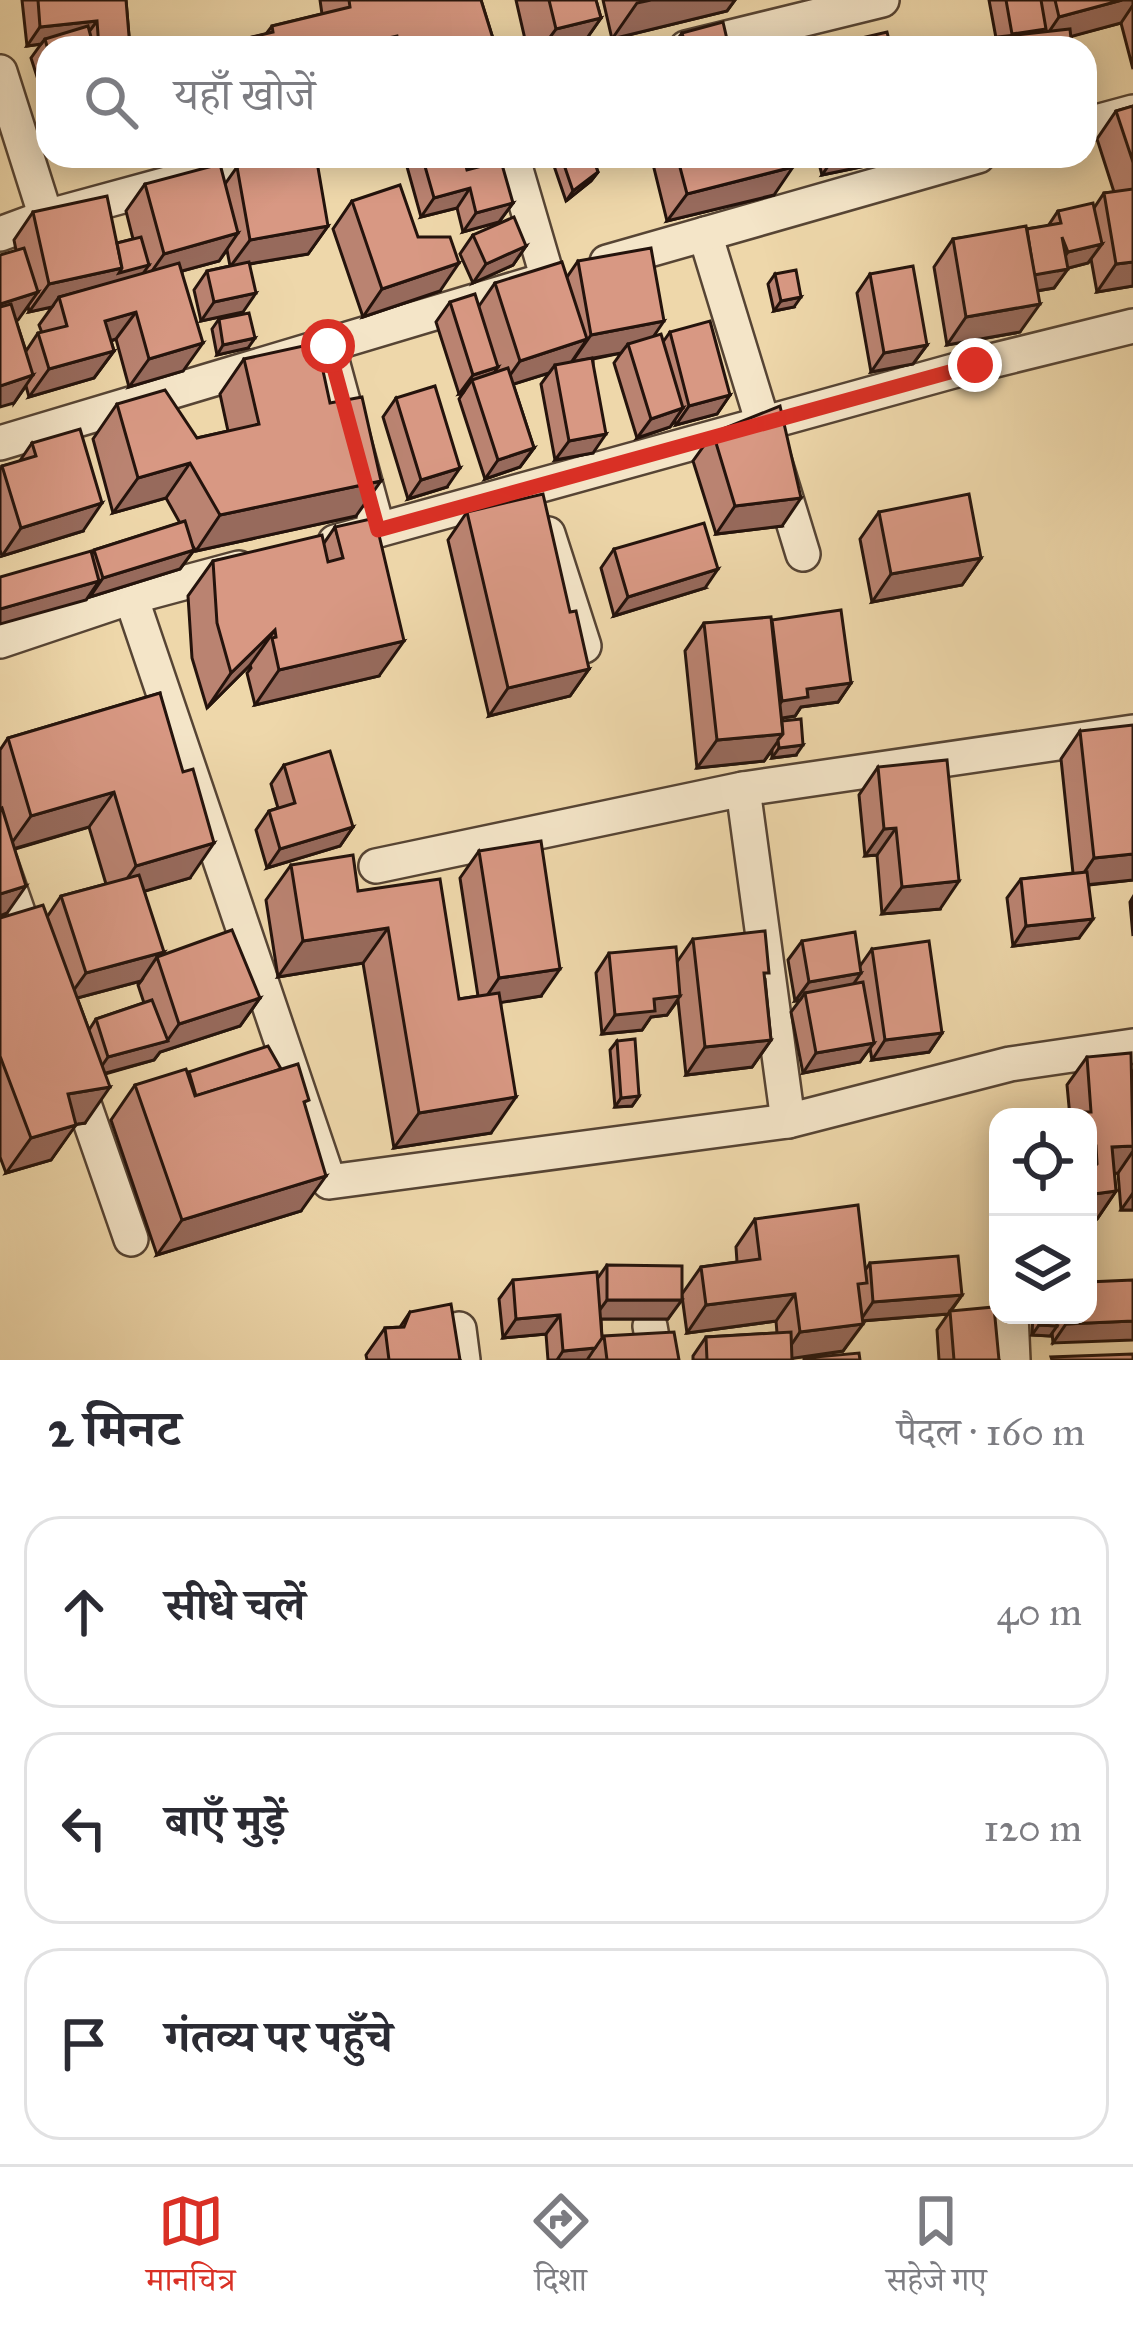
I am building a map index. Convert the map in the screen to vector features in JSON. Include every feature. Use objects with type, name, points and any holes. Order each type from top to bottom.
[{"type":"street","points":[[735,36],[882,0]]},
{"type":"street","points":[[0,72],[46,217]]},
{"type":"street","points":[[1097,122],[1133,112]]},
{"type":"street","points":[[0,234],[226,168]]},
{"type":"street","points":[[516,168],[548,279]]},
{"type":"street","points":[[0,443],[936,168]]},
{"type":"street","points":[[705,234],[803,554]]},
{"type":"street","points":[[311,548],[1133,326]]},
{"type":"street","points":[[328,346],[378,530]]},
{"type":"street","points":[[534,488],[584,646]]},
{"type":"street","points":[[0,641],[131,597],[266,561]]},
{"type":"street","points":[[131,597],[329,1182],[788,1121],[1010,1064],[1133,1046]]},
{"type":"street","points":[[376,866],[743,789],[1133,732]]},
{"type":"street","points":[[743,789],[788,1121]]},
{"type":"street","points":[[0,861],[46,994]]},
{"type":"street","points":[[62,1039],[130,1239]]},
{"type":"street","points":[[1011,1324],[1013,1360]]},
{"type":"building","points":[[38,0],[126,0],[129,36],[98,36],[97,21],[40,27]]},
{"type":"building","points":[[349,0],[481,0],[492,36],[256,36],[273,32],[272,26],[350,7]]},
{"type":"building","points":[[549,0],[596,0],[601,18],[556,29]]},
{"type":"building","points":[[1006,0],[1041,0],[1046,29],[1012,34]]},
{"type":"building","points":[[1055,0],[1122,0],[1059,17]]},
{"type":"building","points":[[723,22],[726,36],[683,36]]},
{"type":"building","points":[[88,26],[91,36],[55,36]]},
{"type":"building","points":[[1070,29],[1071,36],[1006,36]]},
{"type":"building","points":[[1133,106],[1133,162],[1116,111]]},
{"type":"building","points":[[221,168],[238,233],[164,254],[145,184]]},
{"type":"building","points":[[237,168],[318,168],[328,226],[250,240]]},
{"type":"building","points":[[425,168],[503,168],[513,203],[476,213],[470,188],[434,198]]},
{"type":"building","points":[[565,168],[596,168],[598,172],[573,191]]},
{"type":"building","points":[[680,168],[789,168],[687,194]]},
{"type":"building","points":[[400,185],[418,237],[450,237],[459,263],[382,289],[352,201]]},
{"type":"building","points":[[1133,189],[1133,262],[1116,264],[1104,193]]},
{"type":"building","points":[[107,196],[122,268],[49,284],[33,212]]},
{"type":"building","points":[[1093,203],[1102,244],[1068,252],[1062,237],[1068,269],[1034,275],[1027,229],[1061,223],[1058,211]]},
{"type":"building","points":[[514,217],[526,246],[486,264],[473,235]]},
{"type":"building","points":[[1026,226],[1040,304],[966,317],[953,239]]},
{"type":"building","points":[[141,237],[149,265],[119,273],[117,243]]},
{"type":"building","points":[[24,248],[38,292],[0,304],[0,255]]},
{"type":"building","points":[[651,248],[664,321],[591,335],[578,261]]},
{"type":"building","points":[[249,262],[256,293],[214,302],[207,271]]},
{"type":"building","points":[[562,262],[587,339],[520,361],[495,283]]},
{"type":"building","points":[[179,263],[203,343],[149,359],[136,312],[105,321],[114,351],[49,369],[38,333],[67,326],[59,297]]},
{"type":"building","points":[[913,266],[927,345],[884,353],[870,274]]},
{"type":"building","points":[[796,270],[801,297],[781,301],[775,274]]},
{"type":"building","points":[[475,294],[498,367],[473,375],[450,302]]},
{"type":"building","points":[[11,304],[33,375],[0,386],[0,307]]},
{"type":"building","points":[[249,313],[255,338],[223,345],[219,319]]},
{"type":"building","points":[[710,321],[730,395],[689,406],[670,332]]},
{"type":"building","points":[[661,334],[683,408],[651,419],[628,344]]},
{"type":"building","points":[[317,343],[330,403],[362,397],[381,481],[220,515],[190,463],[138,478],[117,404],[165,390],[197,438],[259,424],[244,359]]},
{"type":"building","points":[[592,358],[606,434],[569,441],[555,365]]},
{"type":"building","points":[[508,368],[534,448],[498,460],[472,380]]},
{"type":"building","points":[[435,386],[460,468],[421,480],[396,398]]},
{"type":"building","points":[[780,406],[801,498],[735,506],[713,433]]},
{"type":"building","points":[[80,429],[102,503],[21,528],[2,466],[36,456],[32,443]]},
{"type":"building","points":[[543,494],[570,612],[576,611],[589,669],[508,688],[467,512]]},
{"type":"building","points":[[969,494],[981,558],[891,574],[879,512]]},
{"type":"building","points":[[375,518],[404,641],[279,670],[272,638],[275,630],[231,673],[217,623],[213,561],[322,535],[328,562],[343,558],[335,527]]},
{"type":"building","points":[[185,521],[194,550],[103,578],[94,550]]},
{"type":"building","points":[[704,523],[718,569],[628,597],[614,549]]},
{"type":"building","points":[[91,551],[99,581],[0,609],[0,577]]},
{"type":"building","points":[[841,610],[851,683],[807,689],[808,697],[782,701],[772,620]]},
{"type":"building","points":[[771,617],[783,734],[717,740],[704,623]]},
{"type":"building","points":[[160,693],[183,772],[193,769],[214,843],[136,866],[114,792],[31,816],[8,738]]},
{"type":"building","points":[[801,719],[803,745],[779,748],[782,721]]},
{"type":"building","points":[[1133,725],[1133,854],[1094,858],[1080,731]]},
{"type":"building","points":[[330,751],[353,827],[280,849],[269,811],[295,803],[284,765]]},
{"type":"building","points":[[947,760],[959,881],[902,887],[896,828],[884,829],[878,767]]},
{"type":"building","points":[[0,809],[26,886],[0,894]]},
{"type":"building","points":[[541,841],[560,969],[499,978],[479,851]]},
{"type":"building","points":[[353,855],[358,891],[440,879],[459,999],[499,993],[516,1097],[419,1113],[388,928],[303,941],[291,865]]},
{"type":"building","points":[[1087,872],[1093,919],[1026,926],[1021,879]]},
{"type":"building","points":[[139,875],[164,952],[86,973],[61,896]]},
{"type":"building","points":[[43,905],[110,1087],[68,1094],[76,1125],[31,1138],[0,1056],[0,918]]},
{"type":"building","points":[[232,930],[260,998],[179,1024],[157,957]]},
{"type":"building","points":[[765,931],[771,1040],[705,1047],[693,939]]},
{"type":"building","points":[[855,932],[861,973],[809,982],[802,941]]},
{"type":"building","points":[[929,941],[942,1033],[885,1040],[872,949]]},
{"type":"building","points":[[676,947],[680,996],[654,999],[655,1011],[615,1015],[609,953]]},
{"type":"building","points":[[863,982],[874,1043],[816,1053],[805,993]]},
{"type":"building","points":[[152,1000],[168,1041],[108,1057],[96,1019]]},
{"type":"building","points":[[635,1039],[639,1096],[621,1098],[617,1041]]},
{"type":"building","points":[[268,1046],[281,1069],[196,1096],[189,1072]]},
{"type":"building","points":[[1131,1053],[1133,1146],[1112,1147],[1116,1191],[1097,1194],[1097,1108],[1091,1108],[1087,1057]]},
{"type":"building","points":[[298,1064],[326,1176],[182,1220],[135,1085],[186,1069],[195,1096]]},
{"type":"building","points":[[858,1205],[867,1283],[858,1284],[863,1324],[800,1332],[795,1294],[706,1305],[701,1267],[760,1259],[755,1219]]},
{"type":"building","points":[[958,1256],[962,1295],[873,1302],[870,1263]]},
{"type":"building","points":[[607,1265],[682,1266],[682,1300],[607,1300]]},
{"type":"building","points":[[597,1272],[602,1338],[595,1348],[563,1351],[560,1315],[516,1319],[513,1280]]},
{"type":"building","points":[[1133,1280],[1133,1321],[1097,1323],[1097,1282]]},
{"type":"building","points":[[451,1304],[460,1360],[389,1360],[385,1328],[404,1327],[410,1312]]},
{"type":"building","points":[[989,1307],[999,1360],[954,1360],[950,1311]]},
{"type":"building","points":[[674,1332],[679,1360],[607,1360],[604,1336]]},
{"type":"building","points":[[791,1332],[792,1360],[707,1360],[706,1337]]},
{"type":"building","points":[[859,1353],[860,1360],[804,1360],[804,1358]]},
{"type":"building","points":[[1133,1354],[1133,1360],[1051,1357]]},
{"type":"route","points":[[328,346],[378,530],[975,365]]}]
